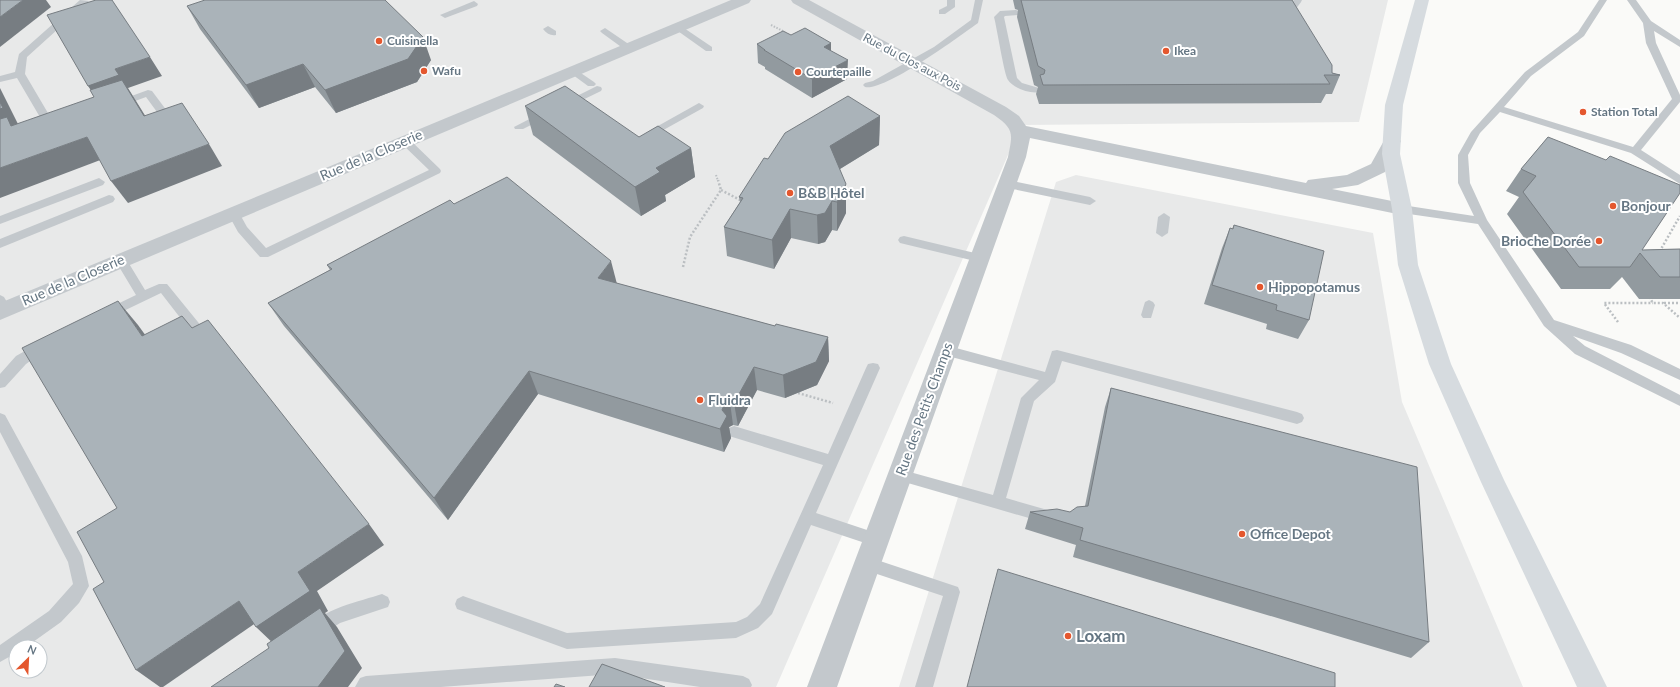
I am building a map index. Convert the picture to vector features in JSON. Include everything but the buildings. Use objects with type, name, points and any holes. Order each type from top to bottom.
[{"type":"main road","points":[[1422,0],[1394,105],[1391,154],[1402,209],[1408,265],[1440,364],[1493,482],[1592,687]]},
{"type":"street","name":"Rue de la Closerie","points":[[2,307],[121,260],[627,47],[744,0]]},
{"type":"street","name":"Rue du Clos aux Pois","points":[[798,0],[1000,111],[1013,120],[1020,130]]},
{"type":"street","points":[[1020,130],[1402,209]]},
{"type":"street","name":"Rue des Petits Champs","points":[[822,687],[1017,157],[1021,139],[1020,130]]},
{"type":"street","points":[[1270,182],[1320,184],[1351,181],[1378,168],[1392,141]]},
{"type":"lane","points":[[36,130],[54,124],[20,74],[22,56],[85,1],[84,0]]},
{"type":"lane","points":[[942,12],[951,7],[951,0]]},
{"type":"lane","points":[[868,85],[876,83],[937,49],[974,21],[979,0]]},
{"type":"lane","points":[[1292,19],[1286,10],[1282,11],[1296,4],[1298,0]]},
{"type":"lane","points":[[1603,0],[1581,34],[1528,74],[1476,132],[1464,155],[1464,183],[1482,221],[1549,323],[1580,350],[1680,401]]},
{"type":"lane","points":[[1631,0],[1648,23],[1680,44]]},
{"type":"lane","points":[[445,15],[474,4]]},
{"type":"lane","points":[[1016,13],[1003,13],[999,18],[1012,79],[1019,86],[1036,90]]},
{"type":"lane","points":[[1635,151],[1677,99],[1650,42],[1648,23]]},
{"type":"lane","points":[[678,27],[710,49]]},
{"type":"lane","points":[[605,31],[627,47]]},
{"type":"lane","points":[[519,127],[594,87],[572,70]]},
{"type":"lane","points":[[0,80],[20,74]]},
{"type":"lane","points":[[111,106],[148,93],[172,126]]},
{"type":"lane","points":[[654,131],[699,106]]},
{"type":"lane","points":[[1498,108],[1635,151],[1680,180]]},
{"type":"lane","points":[[234,212],[242,229],[264,254],[436,171],[405,141]]},
{"type":"lane","points":[[0,220],[99,182]]},
{"type":"lane","points":[[1007,184],[1090,201]]},
{"type":"lane","points":[[0,244],[109,199]]},
{"type":"lane","points":[[1402,209],[1482,221]]},
{"type":"lane","points":[[1162,233],[1164,217]]},
{"type":"lane","points":[[904,240],[980,258]]},
{"type":"lane","points":[[121,260],[143,297]]},
{"type":"lane","points":[[95,320],[163,287],[196,330]]},
{"type":"lane","points":[[1549,323],[1626,349],[1680,375]]},
{"type":"lane","points":[[0,383],[21,360],[53,340]]},
{"type":"lane","points":[[945,350],[1050,378]]},
{"type":"lane","points":[[998,502],[1028,398],[1050,378],[1057,355],[1297,418]]},
{"type":"lane","points":[[463,604],[567,641],[736,630],[753,622],[766,609],[872,368]]},
{"type":"lane","points":[[0,419],[76,561],[81,586],[71,603],[50,621],[0,654]]},
{"type":"lane","points":[[734,432],[831,461]]},
{"type":"lane","points":[[900,475],[1063,521]]},
{"type":"lane","points":[[807,517],[877,540]]},
{"type":"lane","points":[[868,564],[952,592],[924,687]]},
{"type":"lane","points":[[303,639],[335,618],[382,602]]},
{"type":"lane","points":[[364,687],[366,684],[615,666],[745,686]]},
{"type":"path","points":[[771,25],[790,35]]},
{"type":"path","points":[[716,175],[721,190],[747,204]]},
{"type":"path","points":[[683,267],[690,236],[721,190]]},
{"type":"path","points":[[1665,254],[1660,248],[1680,216]]},
{"type":"path","points":[[1646,294],[1653,303]]},
{"type":"path","points":[[1622,328],[1604,303],[1680,303]]},
{"type":"path","points":[[1663,303],[1680,318]]},
{"type":"path","points":[[798,393],[854,409]]},
{"type":"shaded area","points":[[0,0],[1388,0],[1359,122],[1021,125],[776,687],[0,687]]},
{"type":"shaded area","points":[[1076,175],[1373,233],[1402,402],[1523,687],[899,687],[1056,182]]},
{"type":"place","name":"Cuisinella","points":[[379,41]]},
{"type":"place","name":"Ikea","points":[[1166,51]]},
{"type":"place","name":"Wafu","points":[[424,71]]},
{"type":"place","name":"Courtepaille","points":[[798,72]]},
{"type":"place","name":"Station Total","points":[[1583,112]]},
{"type":"place","name":"B&B Hôtel","points":[[790,193]]},
{"type":"place","name":"Bonjour","points":[[1613,206]]},
{"type":"place","name":"Brioche Dorée","points":[[1599,241]]},
{"type":"place","name":"Hippopotamus","points":[[1260,287]]},
{"type":"place","name":"Fluidra","points":[[700,400]]},
{"type":"place","name":"Office Depot","points":[[1242,534]]},
{"type":"place","name":"Loxam","points":[[1068,636]]}]
